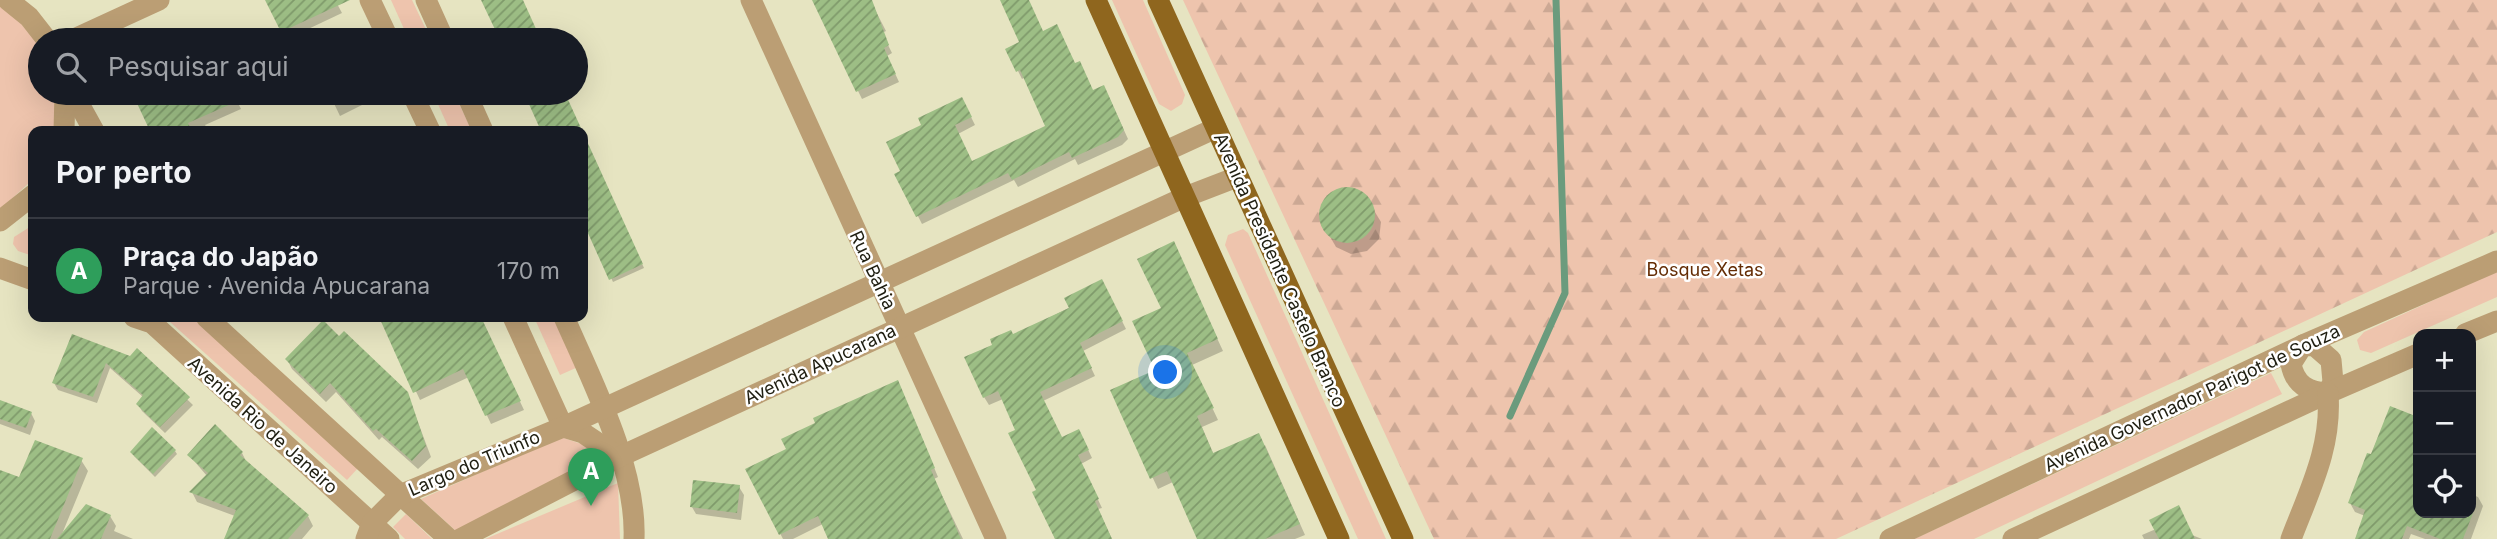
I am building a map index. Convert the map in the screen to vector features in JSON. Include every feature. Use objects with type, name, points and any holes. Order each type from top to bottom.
[{"type":"main road","points":[[1097,0],[1339,539]]},
{"type":"main road","name":"Avenida Presidente Castelo Branco","points":[[1158,0],[1403,539]]},
{"type":"street","points":[[8,0],[38,28]]},
{"type":"street","points":[[32,0],[41,28]]},
{"type":"street","points":[[98,28],[159,0]]},
{"type":"street","points":[[370,0],[383,28]]},
{"type":"street","points":[[426,0],[439,28]]},
{"type":"street","name":"Rua Bahia","points":[[751,0],[996,539]]},
{"type":"street","points":[[64,126],[65,105]]},
{"type":"street","points":[[80,105],[91,126]]},
{"type":"street","points":[[418,105],[428,126]]},
{"type":"street","points":[[471,105],[481,126]]},
{"type":"street","points":[[563,426],[1216,128]]},
{"type":"street","name":"Avenida Apucarana","points":[[460,539],[619,457],[1185,197],[1237,177]]},
{"type":"street","points":[[0,221],[28,199]]},
{"type":"street","name":"Avenida Governador Parigot de Souza","points":[[1890,539],[2303,345],[2497,261]]},
{"type":"street","points":[[0,268],[28,278]]},
{"type":"street","points":[[2476,330],[2497,321]]},
{"type":"street","name":"Avenida Rio de Janeiro","points":[[151,322],[369,531],[389,539]]},
{"type":"street","points":[[211,322],[449,539]]},
{"type":"street","points":[[515,322],[563,426],[583,433],[619,457]]},
{"type":"street","points":[[566,322],[603,408],[634,504],[634,539]]},
{"type":"street","points":[[2291,539],[2326,447],[2330,421],[2328,393],[2333,382],[2331,360],[2315,346],[2303,345],[2291,364],[2293,376],[2302,386],[2315,392],[2328,393]]},
{"type":"street","points":[[2013,539],[2413,356]]},
{"type":"street","name":"Largo do Triunfo","points":[[369,531],[400,495],[563,426]]},
{"type":"green space","points":[[391,0],[412,0],[425,28],[404,28]]},
{"type":"green space","points":[[1112,0],[1143,0],[1185,95],[1182,104],[1171,111],[1159,104]]},
{"type":"green space","name":"Bosque Xetas","points":[[1183,0],[2497,0],[2497,232],[1836,539],[1434,539]]},
{"type":"green space","points":[[0,6],[16,17],[28,32],[28,105],[56,105],[55,126],[28,126],[28,184],[0,210]]},
{"type":"green space","points":[[438,105],[460,105],[470,126],[448,126]]},
{"type":"green space","points":[[28,228],[28,254],[18,251],[13,244],[14,237]]},
{"type":"green space","points":[[1243,229],[1248,233],[1386,539],[1358,539],[1225,245],[1228,235]]},
{"type":"green space","points":[[2497,271],[2497,297],[2425,329],[2413,329],[2413,334],[2371,353],[2360,350],[2357,340],[2364,332]]},
{"type":"green space","points":[[170,322],[198,322],[359,467],[347,480]]},
{"type":"green space","points":[[536,322],[557,322],[578,367],[560,375]]},
{"type":"green space","points":[[2271,373],[2282,394],[1974,539],[1914,539]]},
{"type":"green space","points":[[561,437],[590,447],[609,468],[457,532],[421,499]]},
{"type":"green space","points":[[618,483],[620,539],[485,539]]},
{"type":"green space","points":[[406,514],[432,539],[405,539],[393,527]]},
{"type":"building","points":[[265,0],[350,0],[290,28],[279,28]]},
{"type":"building","points":[[481,0],[523,0],[536,28],[494,28]]},
{"type":"building","points":[[812,0],[872,0],[889,45],[884,48],[896,74],[856,92]]},
{"type":"building","points":[[1000,0],[1029,0],[1043,31],[1057,24],[1075,63],[1080,61],[1093,90],[1104,85],[1124,130],[1118,137],[1072,158],[1069,152],[1012,180],[1008,173],[916,217],[894,174],[900,171],[886,142],[921,125],[918,118],[962,97],[972,117],[955,125],[972,161],[1045,126],[1020,70],[1016,72],[1005,49],[1019,42]]},
{"type":"building","points":[[138,105],[229,105],[188,123],[190,126],[148,126]]},
{"type":"building","points":[[529,105],[570,105],[580,126],[539,126]]},
{"type":"building","points":[[588,143],[643,264],[609,280],[588,233]]},
{"type":"building","points":[[1341,187],[1353,187],[1363,191],[1371,199],[1375,215],[1371,231],[1363,239],[1353,243],[1341,243],[1331,239],[1323,231],[1319,221],[1319,209],[1323,199],[1331,191]]},
{"type":"building","points":[[1174,241],[1218,339],[1187,353],[1214,408],[1197,416],[1213,453],[1259,433],[1300,524],[1265,539],[1197,539],[1167,471],[1150,479],[1110,390],[1155,370],[1132,321],[1161,308],[1137,259]]},
{"type":"building","points":[[1102,279],[1123,321],[1080,343],[1092,368],[1040,392],[1062,437],[1079,429],[1089,450],[1078,455],[1099,499],[1095,501],[1112,539],[1055,539],[1032,492],[1036,490],[1008,433],[1015,430],[998,391],[983,398],[964,357],[992,345],[990,339],[1011,330],[1013,334],[1069,308],[1064,298]]},
{"type":"building","points":[[321,322],[325,322],[339,336],[344,331],[408,392],[426,446],[412,461],[376,429],[373,431],[330,383],[320,394],[285,359]]},
{"type":"building","points":[[381,322],[483,322],[521,401],[485,416],[463,369],[413,393]]},
{"type":"building","points":[[72,334],[130,356],[137,348],[190,397],[160,427],[136,404],[143,395],[106,363],[93,397],[52,383]]},
{"type":"building","points":[[898,380],[935,468],[931,470],[961,539],[828,539],[818,516],[779,535],[745,469],[786,449],[781,439],[815,423],[813,418]]},
{"type":"building","points":[[0,400],[32,412],[26,428],[0,419]]},
{"type":"building","points":[[2390,406],[2413,415],[2413,518],[2471,518],[2463,539],[2440,539],[2407,526],[2402,539],[2355,539],[2365,510],[2348,503],[2367,453],[2371,454]]},
{"type":"building","points":[[215,424],[243,452],[240,455],[309,515],[288,539],[224,539],[236,510],[189,492],[208,473],[187,455]]},
{"type":"building","points":[[152,427],[176,450],[153,474],[130,452]]},
{"type":"building","points":[[35,440],[83,458],[50,539],[0,539],[0,470],[19,477]]},
{"type":"building","points":[[693,480],[740,485],[737,513],[690,507]]},
{"type":"building","points":[[86,504],[111,515],[101,539],[57,539]]},
{"type":"building","points":[[2179,505],[2195,539],[2159,539],[2149,520]]},
{"type":"waterway","points":[[1510,416],[1565,293],[1556,0]]},
{"type":"place","name":"Praça do Japão","points":[[591,506]]}]
